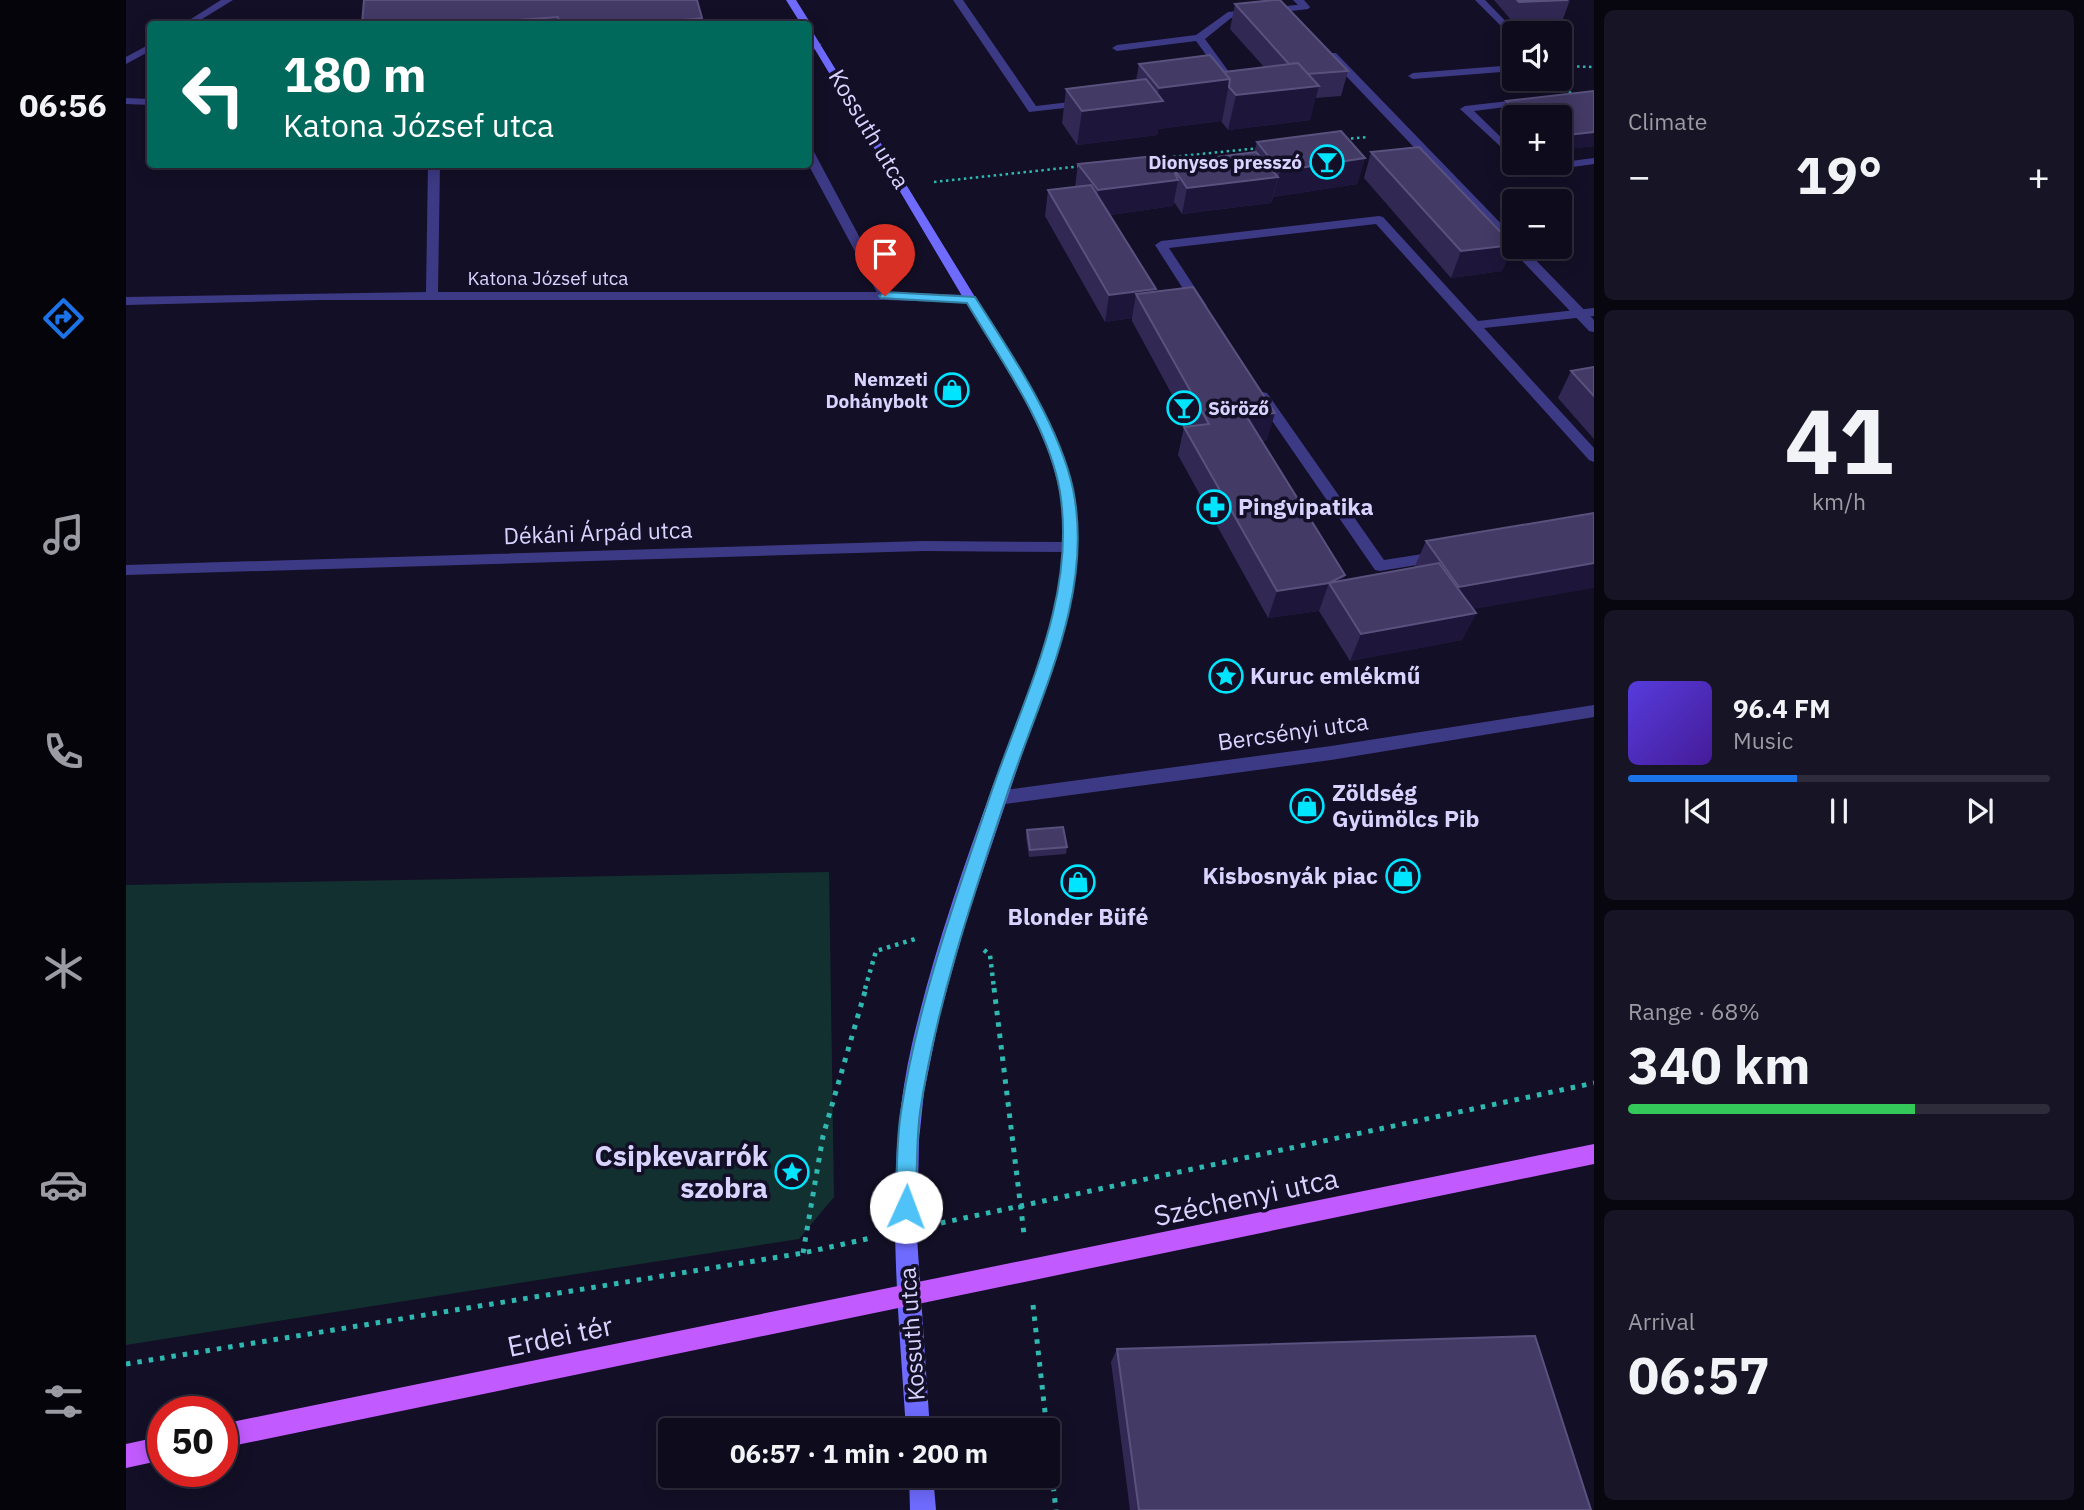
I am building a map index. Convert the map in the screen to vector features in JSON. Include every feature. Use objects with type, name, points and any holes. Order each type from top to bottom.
[{"type":"main road","points":[[791,0],[804,21]]},
{"type":"main road","name":"Kossuth utca","points":[[813,47],[902,185],[1028,395],[1056,453],[1069,508],[1070,570],[1054,638],[997,798],[956,927],[922,1046],[910,1115],[905,1230],[917,1418]]},
{"type":"main road","name":"Széchenyi utca","points":[[909,1294],[1030,1272],[1594,1154]]},
{"type":"main road","name":"Erdei tér","points":[[238,1433],[909,1294]]},
{"type":"main road","points":[[126,1456],[147,1451]]},
{"type":"main road","points":[[921,1488],[923,1510]]},
{"type":"street","points":[[193,21],[228,0]]},
{"type":"street","points":[[958,0],[1033,110],[1098,102]]},
{"type":"street","points":[[1479,0],[1502,24]]},
{"type":"street","points":[[1117,48],[1199,38],[1228,15],[1302,4]]},
{"type":"street","points":[[1199,38],[1232,83],[1221,85]]},
{"type":"street","points":[[1322,44],[1502,231]]},
{"type":"street","points":[[126,61],[147,49]]},
{"type":"street","points":[[1413,76],[1502,69]]},
{"type":"street","points":[[1502,144],[1465,109],[1575,97]]},
{"type":"street","points":[[126,101],[147,102]]},
{"type":"street","points":[[812,159],[885,296]]},
{"type":"street","points":[[1572,164],[1594,161]]},
{"type":"street","points":[[432,298],[434,168]]},
{"type":"street","points":[[1210,321],[1161,245],[1379,220],[1594,457]]},
{"type":"street","points":[[1528,259],[1594,328]]},
{"type":"street","name":"Katona József utca","points":[[126,301],[319,296],[885,296],[971,299]]},
{"type":"street","points":[[1475,325],[1594,312]]},
{"type":"street","points":[[1255,385],[1380,566],[1456,554]]},
{"type":"street","name":"Dékáni Árpád utca","points":[[126,570],[923,547],[1070,547]]},
{"type":"street","name":"Bercsényi utca","points":[[997,798],[1331,753],[1594,711]]},
{"type":"path","points":[[1572,66],[1594,67]]},
{"type":"path","points":[[1569,91],[1575,97]]},
{"type":"path","points":[[1334,141],[1373,136]]},
{"type":"path","points":[[1159,159],[1268,148]]},
{"type":"path","points":[[902,185],[1091,165]]},
{"type":"path","points":[[803,1253],[823,1136],[876,951],[956,927],[990,955],[1021,1207]]},
{"type":"path","points":[[126,1364],[803,1253],[1594,1083]]},
{"type":"path","points":[[1030,1272],[1046,1418]]},
{"type":"path","points":[[1053,1488],[1056,1510]]},
{"type":"green space","points":[[829,872],[834,1197],[799,1239],[126,1345],[126,885]]},
{"type":"building","points":[[364,0],[697,0],[702,18],[674,21],[559,21],[558,17],[505,21],[362,21]]},
{"type":"building","points":[[1280,0],[1348,71],[1307,74],[1298,63],[1289,64],[1235,4]]},
{"type":"building","points":[[1517,0],[1568,0],[1519,2]]},
{"type":"building","points":[[1210,55],[1230,79],[1159,88],[1139,64]]},
{"type":"building","points":[[1298,63],[1319,86],[1236,95],[1229,87],[1230,79],[1224,72]]},
{"type":"building","points":[[1146,79],[1163,101],[1082,111],[1066,89]]},
{"type":"building","points":[[1594,91],[1594,132],[1572,135],[1572,105],[1510,105],[1506,101]]},
{"type":"building","points":[[1341,131],[1365,158],[1280,171],[1257,142]]},
{"type":"building","points":[[1419,147],[1502,234],[1502,246],[1461,251],[1371,152]]},
{"type":"building","points":[[1256,152],[1278,177],[1187,188],[1172,166],[1178,180],[1098,190],[1078,164],[1164,155],[1168,163]]},
{"type":"building","points":[[1091,185],[1156,289],[1109,295],[1048,190]]},
{"type":"building","points":[[1193,287],[1275,413],[1247,417],[1345,575],[1329,583],[1277,591],[1184,427],[1209,424],[1136,294]]},
{"type":"building","points":[[1594,367],[1594,396],[1571,371]]},
{"type":"building","points":[[1594,513],[1594,563],[1459,587],[1426,541]]},
{"type":"building","points":[[1439,563],[1476,613],[1361,634],[1329,583]]},
{"type":"building","points":[[1063,827],[1067,847],[1030,850],[1027,830]]},
{"type":"building","points":[[1535,1336],[1591,1510],[1139,1510],[1117,1349]]},
{"type":"place","name":"Dionysos presszó","points":[[1327,162]]},
{"type":"place","name":"Nemzeti Dohánybolt","points":[[952,390]]},
{"type":"place","name":"Söröző","points":[[1184,408]]},
{"type":"place","name":"Pingvipatika","points":[[1214,507]]},
{"type":"place","name":"Kuruc emlékmű","points":[[1226,676]]},
{"type":"place","name":"Zöldség Gyümölcs Pib","points":[[1307,806]]},
{"type":"place","name":"Kisbosnyák piac","points":[[1403,876]]},
{"type":"place","name":"Blonder Büfé","points":[[1078,882]]},
{"type":"place","name":"Csipkevarrók szobra","points":[[792,1172]]},
{"type":"route","points":[[885,296],[971,299],[1028,395],[1056,453],[1066,490],[1070,528],[1070,570],[1054,638],[997,798],[922,1046],[910,1115],[906,1207]]}]
